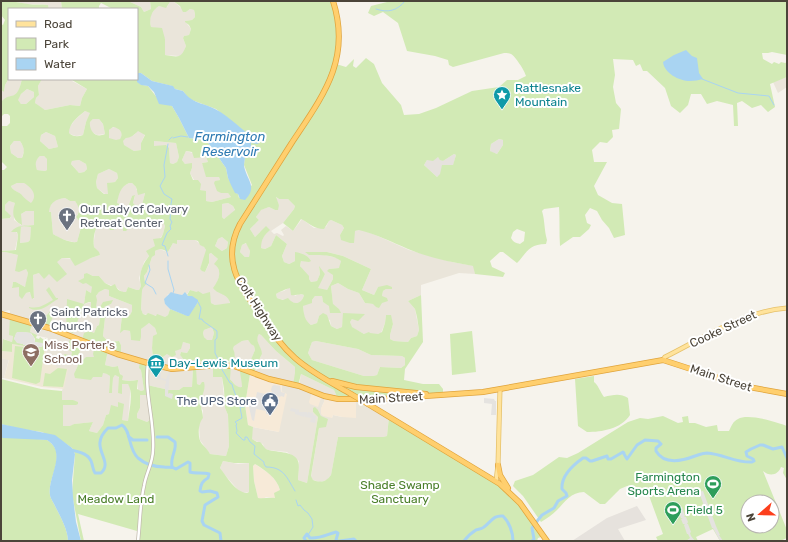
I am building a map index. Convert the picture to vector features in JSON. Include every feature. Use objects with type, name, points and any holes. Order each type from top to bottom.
[{"type":"highway","name":"Colt Highway","points":[[333,1],[338,18],[340,41],[338,58],[331,79],[320,101],[240,224],[234,240],[232,251],[234,268],[243,289],[279,342],[304,365],[316,374],[496,481],[516,498]]},
{"type":"highway","name":"Main Street","points":[[1,314],[49,328],[117,354],[148,363],[172,369],[219,365],[234,366],[269,379],[299,386],[324,396],[338,399],[374,400],[478,392],[663,360],[743,386],[787,394]]},
{"type":"highway","points":[[304,365],[332,380],[352,387],[443,395]]},
{"type":"highway","points":[[498,465],[503,480],[547,541]]},
{"type":"main road","name":"Cooke Street","points":[[663,360],[665,357],[706,336],[749,316],[763,311],[787,308]]},
{"type":"main road","points":[[496,481],[498,465],[500,389]]},
{"type":"street","points":[[138,541],[143,487],[151,465],[154,441],[147,392],[148,363]]},
{"type":"shaded area","points":[[13,1],[61,1],[62,8],[49,8],[48,5],[40,4],[26,4]]},
{"type":"shaded area","points":[[128,1],[150,1],[151,9],[144,12],[141,7]]},
{"type":"shaded area","points":[[173,1],[186,12],[190,9],[194,10],[195,14],[195,17],[192,20],[185,21],[191,29],[189,35],[184,36],[183,38],[186,46],[183,54],[180,56],[165,55],[165,39],[156,28],[151,27],[150,20],[151,14],[156,8],[159,6],[167,7],[170,2]]},
{"type":"shaded area","points":[[787,77],[787,87],[778,93],[773,82]]},
{"type":"shaded area","points":[[8,80],[22,80],[16,95],[1,102],[1,90],[4,92],[5,85]]},
{"type":"shaded area","points":[[41,80],[72,80],[87,89],[80,106],[70,105],[45,110],[35,103],[36,98],[39,95],[38,86]]},
{"type":"shaded area","points":[[27,89],[34,92],[34,97],[26,104],[21,104],[17,100]]},
{"type":"shaded area","points":[[85,111],[91,113],[86,122],[83,135],[76,136],[70,134],[69,128]]},
{"type":"shaded area","points":[[93,119],[99,119],[103,124],[105,134],[97,135],[92,132],[89,127],[90,122]]},
{"type":"shaded area","points":[[115,127],[120,129],[122,134],[120,139],[115,141],[110,139],[108,134],[110,129]]},
{"type":"shaded area","points":[[138,130],[145,134],[141,143],[141,150],[134,151],[123,145],[123,141],[134,135]]},
{"type":"shaded area","points":[[46,132],[55,136],[58,147],[49,149],[40,141],[41,135]]},
{"type":"shaded area","points":[[499,139],[503,140],[503,145],[497,154],[491,152],[491,144]]},
{"type":"shaded area","points":[[14,141],[20,141],[23,146],[24,151],[22,158],[18,158],[11,153],[10,146]]},
{"type":"shaded area","points":[[154,141],[176,143],[179,157],[177,162],[173,164],[170,163],[169,148],[154,147]]},
{"type":"shaded area","points":[[186,151],[206,157],[208,162],[202,163],[208,177],[219,177],[220,180],[217,181],[221,193],[228,193],[231,197],[212,202],[206,201],[206,192],[200,190],[190,173],[192,168],[185,164],[182,160]]},
{"type":"shaded area","points":[[454,154],[456,155],[453,166],[437,177],[424,165],[427,160],[438,157],[443,161]]},
{"type":"shaded area","points":[[40,156],[44,156],[47,159],[47,170],[45,171],[37,170],[35,166],[36,160]]},
{"type":"shaded area","points":[[79,160],[86,164],[87,169],[84,172],[79,173],[71,164],[72,161]]},
{"type":"shaded area","points":[[109,169],[117,173],[118,178],[115,182],[108,183],[108,194],[105,194],[97,188],[96,182],[98,174]]},
{"type":"shaded area","points":[[17,183],[25,183],[31,187],[34,192],[35,199],[31,204],[23,198],[21,194],[13,190],[11,186]]},
{"type":"shaded area","points":[[132,183],[136,187],[136,190],[145,192],[142,206],[135,205],[133,203],[135,196],[132,196],[128,207],[117,203],[119,192],[122,187]]},
{"type":"shaded area","points":[[275,197],[279,199],[288,199],[295,206],[283,223],[271,231],[274,234],[277,233],[283,236],[284,235],[281,230],[286,226],[293,231],[302,219],[314,228],[326,227],[331,220],[342,225],[344,228],[340,235],[363,230],[409,250],[452,262],[474,266],[475,274],[459,273],[421,285],[421,295],[408,301],[415,309],[419,330],[417,336],[411,338],[408,342],[394,341],[390,339],[393,324],[391,318],[386,315],[381,333],[378,334],[364,334],[351,327],[350,322],[352,319],[344,313],[342,327],[337,329],[331,326],[330,320],[319,316],[317,323],[311,325],[306,321],[303,306],[315,296],[322,296],[323,302],[339,309],[333,305],[331,286],[338,283],[359,293],[365,303],[374,304],[376,307],[383,291],[386,289],[392,289],[378,287],[374,295],[362,290],[371,269],[343,256],[327,252],[309,255],[325,255],[337,258],[341,261],[340,268],[329,269],[333,274],[333,279],[327,290],[323,290],[317,288],[325,274],[319,267],[320,274],[317,281],[311,282],[300,266],[301,261],[295,252],[295,261],[289,264],[284,262],[282,256],[287,244],[276,235],[271,246],[265,249],[261,248],[261,242],[269,230],[260,232],[255,237],[250,229],[259,220],[256,217],[260,210],[269,207],[275,210],[279,205]]},
{"type":"shaded area","points":[[65,198],[70,201],[75,201],[79,207],[79,212],[76,217],[82,224],[77,242],[61,239],[53,234],[51,212],[49,212],[49,208],[57,199]]},
{"type":"shaded area","points":[[9,201],[15,203],[14,220],[21,225],[21,214],[26,211],[34,211],[34,225],[23,226],[31,227],[30,240],[28,242],[20,243],[21,226],[12,232],[16,231],[18,236],[15,250],[1,251],[1,219],[11,217],[5,210],[5,205]]},
{"type":"shaded area","points":[[228,203],[233,206],[235,211],[224,219],[222,217],[222,204]]},
{"type":"shaded area","points":[[120,219],[124,231],[128,229],[129,220],[139,224],[140,229],[151,228],[158,219],[163,222],[165,226],[163,234],[155,246],[147,252],[149,256],[144,262],[139,278],[141,286],[139,290],[128,287],[126,292],[122,292],[116,287],[105,283],[99,276],[93,276],[87,273],[86,282],[92,287],[92,291],[91,293],[86,290],[84,304],[91,302],[91,311],[97,314],[100,318],[99,325],[94,333],[95,357],[89,357],[83,361],[78,357],[74,345],[75,337],[68,345],[54,340],[47,341],[48,338],[34,335],[30,332],[32,323],[13,336],[12,342],[4,339],[3,348],[1,347],[1,314],[10,316],[10,311],[1,312],[1,252],[18,255],[19,247],[28,248],[30,251],[29,256],[22,269],[26,269],[28,273],[26,285],[25,287],[13,282],[12,287],[19,286],[26,293],[31,292],[33,299],[33,275],[39,273],[62,258],[85,260],[100,255],[94,247],[96,226],[105,221],[107,227]]},
{"type":"shaded area","points":[[222,237],[228,242],[227,248],[222,251],[215,246],[218,239]]},
{"type":"shaded area","points":[[177,240],[195,240],[204,247],[206,250],[206,255],[200,269],[205,272],[209,264],[209,254],[211,253],[218,259],[217,266],[220,273],[215,290],[227,296],[230,304],[215,305],[211,303],[210,298],[190,290],[187,294],[184,293],[182,295],[168,294],[165,304],[170,309],[168,315],[165,317],[143,314],[141,309],[142,291],[145,282],[144,276],[147,272],[152,257],[155,251],[159,249],[168,252],[173,243]]},
{"type":"shaded area","points":[[247,243],[250,251],[249,257],[245,257],[240,252],[242,245]]},
{"type":"shaded area","points":[[290,287],[295,296],[299,294],[304,295],[302,301],[298,304],[277,298],[276,294]]},
{"type":"shaded area","points":[[105,289],[109,290],[109,296],[132,305],[130,315],[122,316],[120,332],[124,330],[130,331],[131,340],[141,337],[141,329],[149,323],[155,328],[157,334],[154,338],[152,348],[153,358],[151,363],[160,366],[163,357],[175,351],[183,342],[190,344],[190,348],[187,353],[181,352],[180,355],[184,360],[201,361],[201,367],[213,366],[222,377],[225,408],[228,415],[229,446],[226,456],[210,454],[200,440],[199,425],[200,420],[203,418],[203,410],[201,408],[200,385],[197,384],[196,380],[196,368],[193,368],[192,387],[183,387],[179,390],[169,390],[147,385],[141,370],[144,390],[141,391],[138,390],[138,382],[135,380],[122,380],[118,366],[113,367],[105,365],[108,350],[121,355],[121,345],[119,341],[111,341],[104,338],[105,318],[122,309],[116,308],[110,313],[106,314],[104,307],[111,304],[96,307],[96,296],[99,292]]},
{"type":"shaded area","points":[[212,327],[214,333],[212,340],[207,341],[204,337],[204,330]]},
{"type":"shaded area","points":[[16,333],[31,333],[35,342],[43,343],[42,347],[33,346],[33,344],[32,346],[17,343],[14,339]]},
{"type":"shaded area","points":[[259,334],[295,367],[296,373],[293,385],[253,373],[257,369],[257,365],[262,354],[257,340]]},
{"type":"shaded area","points":[[248,340],[254,346],[255,350],[242,381],[243,387],[239,388],[230,379],[233,349],[234,345]]},
{"type":"shaded area","points":[[316,341],[358,349],[371,355],[402,356],[405,358],[405,365],[401,368],[380,367],[377,375],[364,376],[312,360],[308,353],[312,342]]},
{"type":"shaded area","name":"Miss Porter's School","points":[[12,344],[46,349],[46,355],[55,356],[56,367],[68,369],[64,389],[42,387],[4,378],[9,360],[1,358],[1,347],[3,348],[2,351],[12,352]]},
{"type":"shaded area","points":[[68,346],[72,352],[71,356],[59,358],[67,358],[79,363],[75,372],[93,377],[103,373],[109,374],[109,393],[112,393],[113,378],[115,375],[118,376],[122,384],[128,384],[130,386],[128,421],[122,420],[118,403],[118,407],[106,415],[103,425],[97,433],[89,431],[93,422],[63,426],[63,405],[76,405],[73,400],[62,400],[63,387],[56,367],[56,358],[46,355],[47,347],[53,349]]},
{"type":"shaded area","points":[[1,358],[9,359],[4,378],[1,378]]},
{"type":"shaded area","points":[[157,372],[161,373],[161,378],[166,379],[170,372],[168,394],[173,394],[172,399],[165,396],[166,381],[156,378]]},
{"type":"shaded area","points":[[250,374],[282,383],[281,391],[287,394],[279,432],[248,425],[245,405]]},
{"type":"shaded area","points":[[301,374],[334,390],[338,399],[324,396],[322,406],[332,418],[333,415],[342,417],[356,417],[356,400],[368,404],[389,417],[387,436],[338,437],[331,475],[327,480],[320,482],[313,480],[311,477],[321,416],[318,410],[313,412],[318,417],[307,483],[298,480],[299,461],[287,452],[268,450],[264,448],[263,444],[251,439],[253,427],[279,432],[282,383],[299,386]]},
{"type":"shaded area","points":[[272,386],[280,386],[281,392],[285,393],[284,397],[273,394],[271,390]]},
{"type":"shaded area","points":[[312,391],[322,395],[318,407],[310,404],[309,402]]},
{"type":"shaded area","points":[[257,392],[274,396],[270,414],[266,414],[266,411],[256,409],[254,421],[252,420],[249,405],[254,406]]},
{"type":"shaded area","points":[[140,395],[147,395],[151,419],[147,422],[137,418],[140,408]]},
{"type":"shaded area","points":[[324,396],[356,400],[356,418],[333,415],[332,418],[323,416],[321,414],[321,408],[324,402]]},
{"type":"shaded area","points":[[484,398],[494,399],[496,401],[496,415],[491,415],[492,404],[484,403]]},
{"type":"shaded area","points":[[291,408],[296,409],[296,411],[297,409],[299,410],[299,412],[307,412],[307,414],[308,412],[313,413],[313,415],[316,416],[315,423],[310,422],[312,417],[305,417],[305,415],[304,417],[295,414],[295,412],[290,411]]},
{"type":"shaded area","points":[[223,461],[238,464],[249,463],[249,492],[242,493],[239,491],[224,474],[220,468]]},
{"type":"shaded area","points":[[255,464],[271,475],[277,483],[280,490],[275,498],[258,498],[254,481],[253,466]]},
{"type":"shaded area","points":[[703,491],[719,535],[723,541],[720,541],[712,528],[699,492]]},
{"type":"shaded area","points":[[637,506],[646,520],[618,529],[625,541],[572,541],[607,518]]},
{"type":"shaded area","points":[[682,507],[684,517],[686,517],[688,522],[687,524],[691,532],[691,536],[695,541],[686,541],[690,538],[687,534],[685,524],[683,524],[681,519],[683,518],[681,518],[678,509]]},
{"type":"green space","points":[[1,1],[48,5],[49,8],[8,8],[8,80],[5,85],[4,92],[1,90],[1,24],[3,25],[5,20],[1,15]]},
{"type":"green space","name":"Shade Swamp Sanctuary","points":[[61,1],[128,1],[141,7],[144,12],[151,9],[150,1],[173,1],[333,1],[338,18],[336,64],[346,67],[354,59],[353,66],[356,68],[366,58],[374,64],[382,83],[401,105],[404,115],[419,114],[436,108],[472,91],[499,87],[507,80],[518,80],[526,76],[513,55],[509,53],[504,53],[453,67],[449,65],[448,60],[407,51],[398,23],[383,12],[374,16],[368,13],[371,6],[387,1],[787,1],[787,55],[772,52],[762,53],[763,59],[772,64],[774,62],[779,64],[781,62],[787,62],[787,77],[770,84],[775,107],[768,112],[761,105],[752,108],[742,101],[737,103],[738,126],[734,126],[733,105],[717,101],[707,104],[701,94],[691,94],[688,105],[680,113],[671,106],[665,88],[647,71],[643,71],[640,64],[636,66],[633,60],[613,59],[615,75],[613,87],[616,103],[621,109],[619,129],[612,130],[613,137],[607,143],[600,142],[592,150],[594,162],[607,162],[594,186],[598,195],[612,203],[622,204],[625,235],[614,238],[597,211],[590,208],[585,215],[587,223],[591,225],[589,229],[580,237],[573,237],[560,246],[559,207],[544,209],[542,211],[547,240],[546,244],[540,244],[532,247],[517,263],[503,252],[500,252],[490,261],[492,267],[505,273],[503,277],[475,274],[473,266],[424,255],[378,236],[359,230],[355,231],[354,243],[350,243],[341,240],[340,235],[344,228],[342,225],[331,220],[324,229],[320,229],[301,219],[293,231],[283,223],[295,206],[288,199],[279,199],[276,197],[279,205],[278,210],[269,207],[261,210],[256,217],[259,220],[250,229],[255,237],[266,226],[270,230],[263,238],[261,248],[265,249],[271,246],[276,235],[287,244],[282,256],[284,262],[289,264],[295,261],[295,252],[310,259],[311,261],[309,262],[301,261],[300,266],[309,276],[311,282],[317,281],[320,274],[319,266],[325,274],[318,288],[327,290],[333,279],[333,275],[327,271],[329,269],[339,268],[341,261],[330,256],[309,255],[305,252],[327,252],[343,256],[371,269],[362,290],[374,295],[378,287],[387,285],[392,287],[392,289],[386,289],[383,291],[382,296],[387,298],[388,301],[382,303],[379,308],[373,304],[365,303],[359,293],[338,283],[331,286],[333,304],[341,313],[330,313],[329,306],[323,302],[322,296],[315,296],[312,303],[303,306],[306,319],[311,325],[317,323],[319,316],[323,313],[327,315],[331,326],[337,329],[342,327],[343,313],[365,314],[358,321],[352,319],[350,322],[352,327],[364,334],[369,332],[378,334],[382,332],[386,315],[391,315],[393,324],[390,339],[394,341],[408,342],[411,338],[417,336],[419,330],[415,309],[408,301],[421,295],[423,342],[405,369],[404,380],[423,384],[439,384],[443,389],[443,395],[338,399],[334,390],[301,374],[298,386],[293,385],[295,367],[259,334],[257,339],[262,354],[256,369],[250,374],[245,405],[248,425],[253,427],[252,439],[260,442],[266,449],[288,453],[296,457],[299,465],[298,480],[307,483],[318,417],[313,412],[313,408],[315,407],[321,416],[328,419],[326,427],[319,428],[311,476],[313,480],[323,481],[331,475],[338,437],[387,436],[389,417],[512,494],[544,536],[538,538],[537,541],[138,541],[139,533],[137,531],[78,514],[84,541],[81,541],[72,494],[75,454],[72,448],[65,443],[42,432],[1,424],[1,379],[41,389],[62,391],[62,400],[73,400],[78,402],[76,405],[63,405],[63,426],[93,422],[89,431],[97,433],[103,425],[106,415],[109,414],[111,405],[118,407],[118,402],[124,404],[122,420],[128,421],[131,392],[128,384],[122,384],[122,394],[118,393],[119,377],[115,375],[113,378],[112,393],[109,393],[110,376],[107,374],[103,373],[102,377],[93,377],[91,380],[75,378],[74,374],[79,363],[70,361],[67,358],[59,360],[59,358],[65,354],[71,356],[72,352],[69,350],[68,346],[66,346],[65,349],[53,349],[47,347],[47,341],[54,340],[68,345],[71,336],[75,337],[74,345],[80,349],[79,357],[83,360],[86,357],[94,357],[93,354],[95,345],[82,340],[84,333],[89,331],[94,333],[99,325],[100,318],[97,314],[91,311],[91,302],[84,304],[86,290],[91,293],[92,287],[86,283],[83,284],[78,281],[84,278],[84,274],[87,273],[93,276],[99,276],[105,283],[111,286],[115,284],[122,292],[126,292],[128,287],[139,290],[141,286],[141,270],[149,256],[146,251],[155,246],[153,239],[161,238],[165,226],[159,219],[151,227],[140,229],[139,224],[129,220],[128,229],[123,231],[123,225],[120,219],[113,224],[114,230],[110,230],[105,222],[100,223],[94,234],[94,247],[100,255],[75,266],[70,258],[62,258],[57,262],[67,274],[57,282],[49,274],[44,279],[39,273],[33,275],[34,298],[32,299],[30,292],[26,293],[22,299],[19,296],[19,287],[12,288],[13,282],[25,287],[28,273],[26,269],[19,272],[15,271],[18,255],[1,251],[16,250],[18,236],[17,232],[11,232],[13,229],[21,226],[34,225],[34,211],[26,211],[21,214],[22,225],[16,221],[14,216],[13,210],[15,203],[9,201],[5,205],[5,210],[11,216],[10,218],[1,219],[1,170],[4,170],[7,167],[1,161],[1,126],[7,126],[10,123],[10,116],[8,114],[4,114],[1,117],[1,102],[16,94],[22,80],[41,80],[38,86],[39,95],[36,98],[35,103],[45,110],[70,105],[80,106],[87,89],[72,80],[138,80],[140,84],[148,86],[158,99],[172,106],[189,138],[205,140],[209,144],[226,168],[228,178],[239,198],[252,185],[244,165],[245,156],[249,153],[251,142],[255,140],[216,109],[189,99],[183,91],[175,89],[172,86],[152,81],[141,73],[138,74],[138,8],[111,8],[101,3],[99,8],[62,8]],"holes":[[[173,1],[180,6],[183,12],[190,9],[194,10],[195,17],[192,20],[185,21],[191,29],[189,35],[184,36],[183,38],[186,46],[181,55],[165,55],[165,39],[162,28],[151,27],[151,15],[159,6],[166,8],[170,2]],[[27,89],[34,92],[34,97],[26,104],[21,104],[18,100],[21,94]],[[85,111],[90,113],[83,135],[76,136],[69,133],[69,129],[74,120]],[[93,119],[99,119],[103,124],[105,134],[96,135],[93,133],[90,122]],[[113,127],[119,130],[122,135],[120,139],[116,140],[109,138],[109,130]],[[138,131],[145,135],[141,143],[141,150],[134,151],[124,145],[123,141],[126,138],[133,136]],[[46,132],[55,136],[58,147],[49,149],[40,141],[41,135]],[[499,139],[503,140],[503,145],[497,154],[490,151],[491,144]],[[14,141],[20,141],[24,149],[22,158],[18,158],[11,153],[10,146]],[[154,141],[176,143],[179,157],[177,162],[173,164],[170,163],[169,148],[166,145],[154,146]],[[186,151],[192,152],[194,158],[206,157],[208,162],[202,163],[206,177],[219,177],[220,180],[215,181],[214,183],[217,191],[221,193],[228,193],[231,197],[212,202],[206,201],[206,191],[200,190],[201,184],[198,180],[193,180],[190,173],[192,163],[185,164],[182,160]],[[454,154],[456,155],[453,165],[442,165],[440,174],[437,177],[424,165],[427,160],[433,161],[438,157],[443,161]],[[40,156],[44,156],[47,159],[47,170],[45,171],[37,170],[36,163]],[[79,160],[86,164],[87,169],[84,172],[79,173],[71,164],[72,161]],[[109,169],[117,173],[118,178],[115,182],[107,183],[108,194],[104,194],[97,188],[96,182],[98,174]],[[17,183],[24,183],[29,187],[34,194],[31,203],[11,186]],[[132,183],[136,187],[138,195],[145,193],[142,205],[135,205],[133,203],[135,195],[132,196],[128,207],[117,203],[120,191],[126,185]],[[65,198],[70,201],[75,201],[78,207],[79,211],[76,217],[82,224],[77,242],[68,241],[53,234],[51,212],[49,212],[52,203],[59,199]],[[228,203],[233,206],[235,210],[224,219],[222,217],[222,204]],[[21,226],[31,227],[30,240],[28,242],[20,243]],[[517,229],[525,232],[524,241],[520,244],[516,243],[511,238],[513,232]],[[222,237],[228,242],[227,248],[222,251],[215,246],[218,239]],[[177,240],[198,241],[206,250],[200,269],[202,271],[205,272],[209,263],[209,254],[211,253],[218,259],[214,264],[217,266],[219,275],[213,288],[217,292],[227,297],[230,303],[215,305],[211,303],[210,292],[203,294],[198,291],[190,290],[187,295],[198,302],[188,316],[170,309],[168,315],[165,317],[157,314],[156,316],[148,313],[146,315],[143,314],[141,309],[142,291],[147,283],[145,282],[144,276],[147,272],[152,257],[155,255],[155,251],[160,249],[168,252],[173,243],[177,244]],[[246,243],[250,251],[249,257],[245,257],[240,252],[242,245]],[[290,288],[291,295],[304,295],[300,302],[295,303],[290,301],[288,298],[283,300],[277,298],[276,294]],[[105,289],[109,290],[109,296],[132,305],[130,315],[122,316],[122,309],[115,309],[106,314],[104,307],[111,304],[113,300],[103,302],[100,307],[96,307],[96,296],[99,292]],[[118,315],[122,316],[120,333],[124,330],[130,331],[131,340],[140,341],[141,329],[149,323],[155,328],[157,334],[153,336],[153,358],[151,363],[160,367],[163,357],[167,354],[172,357],[176,355],[175,351],[181,349],[183,342],[190,344],[190,348],[187,353],[181,352],[180,355],[184,360],[201,361],[201,367],[213,366],[213,377],[222,377],[225,408],[228,415],[229,446],[226,456],[210,454],[200,442],[199,431],[200,423],[203,418],[201,399],[204,389],[204,382],[200,385],[197,384],[196,368],[193,368],[192,387],[183,387],[179,390],[169,390],[147,385],[148,363],[140,361],[139,368],[141,370],[144,390],[141,391],[137,389],[138,380],[122,380],[123,376],[120,374],[118,366],[113,367],[105,365],[108,350],[121,355],[121,345],[119,341],[110,341],[103,336],[105,318]],[[212,327],[214,333],[212,340],[207,340],[203,333],[204,330]],[[248,340],[254,346],[255,350],[246,371],[240,368],[242,387],[237,386],[230,379],[231,366],[234,366],[234,346],[242,341]],[[316,341],[358,349],[371,355],[402,356],[405,358],[405,365],[401,368],[380,367],[377,375],[364,376],[312,360],[308,353],[312,342]],[[140,395],[147,395],[151,419],[147,422],[137,418],[140,408]],[[223,461],[249,463],[249,492],[247,493],[239,490],[228,480],[220,468]],[[255,464],[273,478],[280,490],[274,493],[275,498],[258,498],[254,481],[253,466]]]},
{"type":"green space","points":[[49,287],[58,299],[41,309],[33,310],[29,308],[41,306],[53,300],[46,290]]},
{"type":"green space","points":[[67,299],[84,304],[73,333],[66,330]]},
{"type":"green space","points":[[51,310],[54,314],[49,328],[41,325],[43,317]]},
{"type":"green space","points":[[10,316],[32,323],[30,332],[37,335],[36,338],[39,339],[40,337],[44,340],[46,338],[40,382],[36,384],[12,378],[15,346],[43,349],[12,344],[12,352],[2,351],[3,339],[12,342],[13,336],[9,335]],"holes":[[[17,332],[31,333],[35,339],[35,342],[43,344],[42,347],[33,346],[33,344],[23,345],[23,343],[22,344],[14,339]]]},
{"type":"green space","points":[[472,331],[476,372],[452,375],[450,334]]},
{"type":"green space","points":[[58,368],[67,369],[63,387],[43,386],[45,373],[50,374]]},
{"type":"green space","points":[[594,376],[594,382],[604,397],[619,395],[628,398],[630,415],[622,424],[611,429],[587,432],[578,426],[575,379]]},
{"type":"green space","points":[[663,416],[678,423],[683,422],[682,417],[688,416],[689,423],[695,423],[706,427],[717,425],[718,431],[729,431],[735,421],[743,417],[777,422],[787,426],[787,480],[783,473],[784,468],[781,467],[778,472],[774,474],[768,474],[763,471],[772,494],[740,494],[740,534],[780,534],[780,513],[787,530],[787,538],[780,541],[720,541],[713,529],[696,537],[698,541],[658,541],[656,537],[663,534],[648,493],[637,497],[627,486],[620,489],[605,504],[600,504],[584,492],[579,492],[569,498],[541,522],[523,496],[513,486],[515,481],[533,475],[559,457],[567,458],[578,453],[628,422],[640,418],[648,419]]},
{"type":"green space","name":"Meadow Land","points":[[1,435],[47,440],[53,446],[57,459],[51,480],[50,496],[67,532],[68,541],[1,541]]},
{"type":"water","points":[[686,50],[692,56],[697,58],[699,73],[703,79],[690,81],[681,80],[666,70],[663,62]]},
{"type":"water","name":"Farmington Reservoir","points":[[138,73],[141,73],[152,81],[173,86],[175,89],[183,91],[194,101],[221,112],[259,141],[258,144],[251,143],[251,151],[245,156],[244,166],[251,191],[245,200],[240,199],[238,194],[235,193],[228,178],[226,168],[209,144],[205,140],[189,138],[172,106],[159,104],[154,92],[148,86],[141,85],[137,82]]},
{"type":"water","points":[[171,292],[182,295],[185,292],[188,296],[192,296],[198,300],[189,316],[170,309],[165,304],[164,299]]},
{"type":"water","points":[[1,424],[55,435],[72,448],[75,454],[72,480],[73,497],[76,522],[81,541],[68,541],[67,532],[50,496],[51,481],[56,458],[56,452],[53,445],[47,440],[3,438],[1,437]]},
{"type":"waterway","points":[[376,9],[384,11],[392,10],[399,7],[405,1]]},
{"type":"waterway","points":[[702,79],[738,93],[769,96],[774,105]]},
{"type":"waterway","points":[[173,138],[181,136],[188,137]]},
{"type":"waterway","points":[[169,140],[172,137]]},
{"type":"waterway","points":[[168,144],[164,165],[165,177],[160,186],[164,194],[172,199],[170,219],[172,222],[170,226],[171,229],[167,233],[162,245],[165,246],[168,256]]},
{"type":"waterway","points":[[168,261],[168,269],[174,290],[173,293]]},
{"type":"waterway","points":[[149,265],[150,270],[145,283],[153,288],[156,294]]},
{"type":"waterway","points":[[198,302],[201,308],[199,319],[202,319],[217,331],[215,353],[219,363]]},
{"type":"waterway","points":[[221,368],[232,384],[239,404],[242,404],[244,407],[240,407],[242,418],[235,422],[237,424],[236,433],[243,440],[247,437],[255,446],[254,454],[264,462],[266,467],[272,467],[281,471],[295,491]]},
{"type":"waterway","points":[[71,450],[87,456],[91,461],[95,473],[101,473],[105,463],[100,448],[102,435],[108,428],[116,428],[122,425],[127,431],[135,454],[144,462],[154,466],[172,467],[176,469],[188,462],[190,463],[190,472],[209,474],[208,478],[202,483],[200,491],[217,493],[218,497],[205,505],[202,521],[204,525],[220,533],[221,541]]},
{"type":"waterway","points":[[129,437],[133,440],[147,440]]},
{"type":"waterway","points":[[157,437],[168,437],[175,442],[172,467]]},
{"type":"waterway","points":[[532,541],[534,539],[532,528],[542,515],[554,508],[558,501],[567,496],[562,489],[563,480],[572,467],[583,458],[592,461],[607,456],[608,459],[611,459],[623,452],[627,459],[637,445],[645,440],[658,441],[661,444],[656,448],[659,455],[668,460],[674,461],[707,453],[740,461],[752,462],[754,461],[753,459],[747,456],[746,452],[760,445],[773,449],[782,447],[787,458]]},
{"type":"waterway","points":[[296,500],[298,506],[300,505],[312,519],[313,527],[308,535]]},
{"type":"waterway","points":[[464,541],[474,531],[483,528],[494,518],[500,516],[503,516],[509,524],[513,541]]},
{"type":"waterway","points":[[306,541],[304,538],[307,534],[310,538],[314,538],[336,532],[338,533],[336,540],[338,541]]},
{"type":"waterway","points":[[340,541],[354,539],[356,541]]},
{"type":"place","name":"Rattlesnake Mountain","points":[[502,110]]},
{"type":"place","name":"Our Lady of Calvary Retreat Center","points":[[67,231]]},
{"type":"place","name":"Saint Patricks Church","points":[[38,334]]},
{"type":"place","name":"Miss Porter's School","points":[[31,367]]},
{"type":"place","name":"Day-Lewis Museum","points":[[156,378]]},
{"type":"place","name":"The UPS Store","points":[[270,416]]},
{"type":"place","name":"Farmington Sports Arena","points":[[713,499]]},
{"type":"place","name":"Field 5","points":[[673,525]]}]
